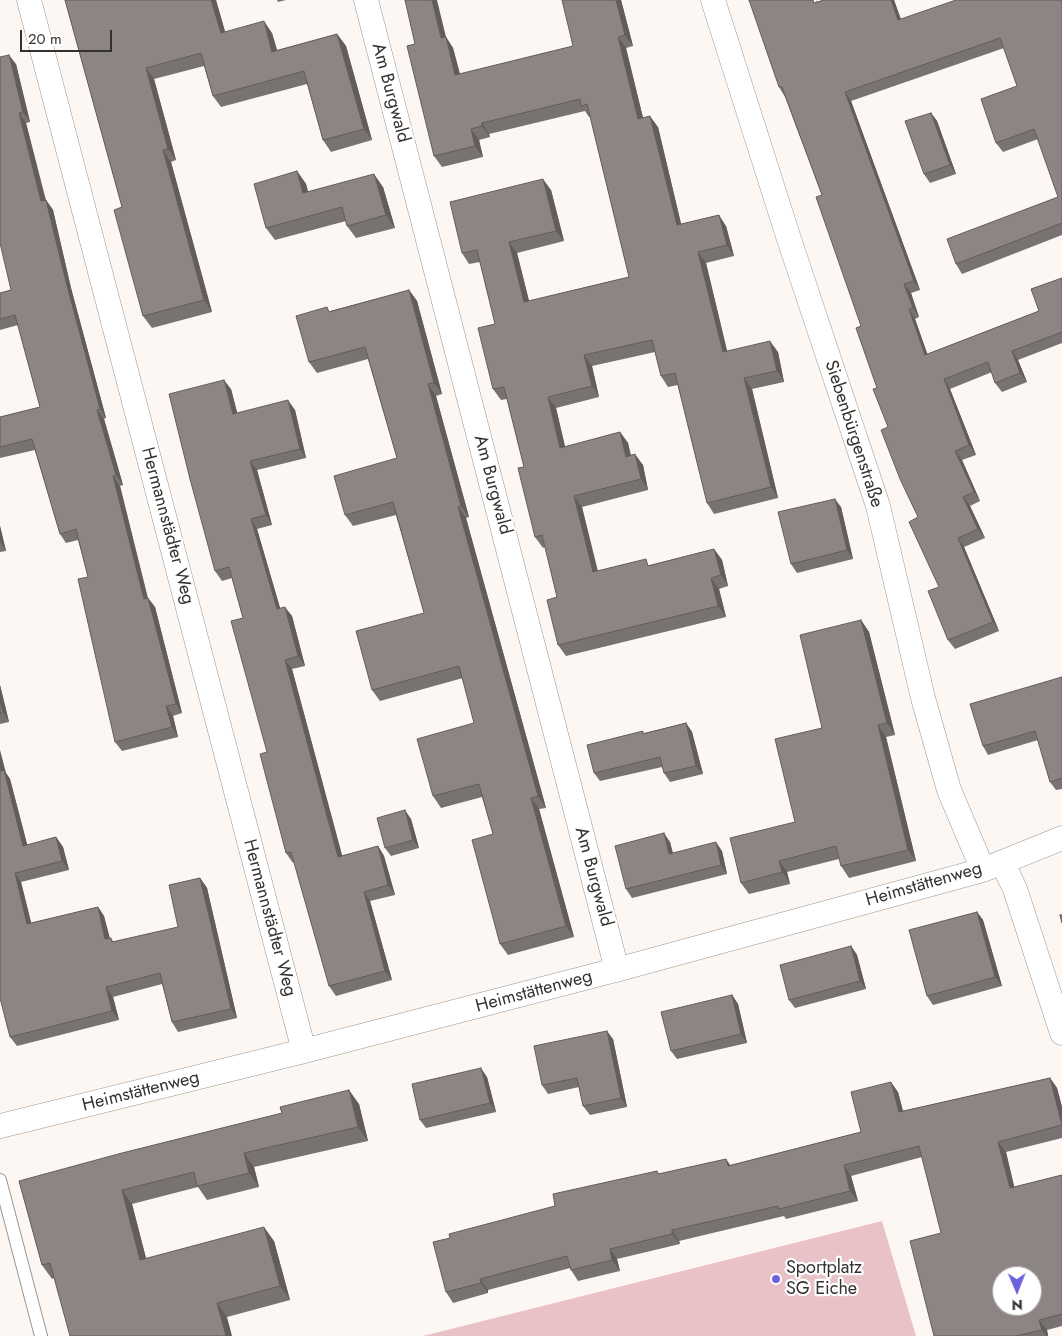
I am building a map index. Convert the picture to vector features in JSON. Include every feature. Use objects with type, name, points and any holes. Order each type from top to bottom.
[{"type":"street","name":"Hermannstädter Weg","points":[[29,0],[304,1052]]},
{"type":"street","name":"Am Burgwald","points":[[366,0],[617,970]]},
{"type":"street","name":"Siebenbürgenstraße","points":[[713,0],[788,236],[878,506],[923,698],[949,790],[992,866],[1014,889],[1062,1033]]},
{"type":"street","name":"Heimstättenweg","points":[[0,1126],[304,1052],[617,970],[992,866],[1062,838]]},
{"type":"lane","points":[[0,1180],[41,1336]]},
{"type":"shaded area","name":"Sportplatz SG Eiche","points":[[882,1221],[916,1336],[423,1336]]},
{"type":"building","points":[[65,0],[211,0],[221,33],[264,21],[272,52],[337,34],[364,129],[323,140],[304,71],[213,96],[201,53],[146,68],[168,149],[163,150],[204,300],[143,316],[114,210],[122,207]]},
{"type":"building","points":[[405,0],[432,0],[441,38],[446,37],[455,75],[573,46],[562,0],[616,0],[625,35],[618,37],[638,119],[650,116],[677,225],[719,215],[727,245],[698,252],[723,352],[770,341],[777,371],[744,378],[771,487],[707,503],[675,373],[661,376],[652,340],[584,355],[592,386],[548,397],[560,448],[620,432],[626,457],[635,454],[641,479],[574,496],[593,572],[646,559],[648,566],[714,549],[721,575],[711,578],[718,606],[558,645],[547,600],[557,597],[542,535],[535,537],[518,468],[524,467],[504,387],[493,389],[478,328],[495,324],[477,250],[462,253],[450,202],[543,179],[556,231],[509,242],[524,302],[629,277],[587,104],[581,106],[580,99],[482,123],[482,126],[471,129],[475,146],[434,156],[407,46],[415,44]]},
{"type":"building","points":[[749,0],[813,0],[814,3],[824,0],[891,0],[898,20],[956,0],[1061,0],[1062,2],[1062,223],[956,264],[947,239],[1058,197],[1034,129],[996,143],[981,99],[1017,86],[1000,38],[845,92],[914,281],[904,284],[913,308],[909,309],[925,355],[1039,311],[1031,289],[1062,278],[1062,332],[1012,351],[1020,373],[995,383],[988,362],[944,379],[969,445],[955,451],[974,492],[963,497],[978,529],[958,538],[993,622],[948,640],[928,591],[939,587],[909,522],[918,517],[900,479],[881,430],[888,427],[873,389],[877,388],[856,328],[861,326],[816,197],[822,195],[782,87],[779,87]]},
{"type":"building","points":[[9,55],[23,112],[19,113],[41,201],[46,200],[100,409],[97,410],[116,475],[113,476],[144,599],[148,598],[176,704],[166,706],[172,727],[115,742],[78,579],[88,577],[76,529],[60,534],[32,439],[0,447],[0,417],[40,407],[15,315],[0,319],[0,293],[11,290],[0,243],[0,57]]},
{"type":"building","points":[[931,113],[950,165],[924,174],[905,121]]},
{"type":"building","points":[[297,171],[303,193],[374,174],[386,215],[347,226],[342,207],[266,228],[254,184]]},
{"type":"building","points":[[409,290],[434,383],[428,384],[461,506],[458,507],[538,796],[531,798],[566,926],[500,944],[472,840],[493,834],[479,784],[433,796],[417,739],[474,723],[459,666],[372,690],[356,631],[424,613],[393,502],[345,515],[334,476],[397,458],[365,347],[309,362],[296,316],[327,307],[329,312]]},
{"type":"building","points":[[224,380],[233,414],[288,400],[300,449],[250,461],[266,515],[251,519],[277,609],[285,607],[298,656],[285,660],[338,857],[378,846],[388,885],[364,892],[385,971],[329,986],[291,852],[286,853],[260,754],[267,752],[231,621],[243,618],[229,567],[215,571],[169,394]]},
{"type":"building","points":[[835,499],[847,550],[791,564],[778,512]]},
{"type":"building","points":[[861,620],[887,723],[878,725],[908,850],[841,866],[836,846],[779,861],[782,872],[741,883],[730,838],[795,822],[775,739],[822,728],[800,635]]},
{"type":"building","points":[[1062,677],[1062,778],[1050,782],[1035,731],[983,746],[970,704]]},
{"type":"building","points":[[0,701],[3,712],[0,713]]},
{"type":"building","points":[[686,723],[696,766],[664,773],[660,757],[594,773],[587,745],[643,731],[643,734]]},
{"type":"building","points":[[0,768],[1,771],[4,770],[23,846],[56,837],[62,861],[15,873],[27,924],[98,907],[105,939],[111,938],[112,942],[178,927],[169,885],[200,878],[231,1009],[172,1022],[160,973],[106,987],[112,1011],[10,1037],[0,998]]},
{"type":"building","points":[[405,810],[413,840],[385,848],[377,818]]},
{"type":"building","points":[[664,833],[669,854],[716,842],[721,865],[626,889],[615,846]]},
{"type":"building","points":[[977,912],[995,977],[927,996],[909,930]]},
{"type":"building","points":[[851,946],[860,981],[789,1000],[780,965]]},
{"type":"building","points":[[732,995],[741,1034],[671,1051],[661,1012]]},
{"type":"building","points":[[607,1031],[621,1098],[583,1106],[577,1078],[542,1085],[534,1046]]},
{"type":"building","points":[[481,1068],[490,1103],[420,1120],[412,1084]]},
{"type":"building","points":[[1050,1078],[1062,1125],[998,1142],[1010,1188],[1062,1175],[1062,1314],[1039,1320],[1042,1330],[1016,1336],[934,1336],[910,1241],[941,1233],[919,1146],[844,1165],[850,1191],[779,1209],[778,1206],[672,1230],[672,1234],[610,1249],[612,1260],[571,1270],[567,1256],[480,1279],[481,1283],[446,1292],[433,1242],[450,1238],[449,1234],[555,1206],[553,1194],[657,1171],[658,1174],[726,1159],[728,1166],[861,1132],[851,1092],[891,1082],[899,1112]]},
{"type":"building","points":[[349,1090],[358,1127],[244,1153],[249,1173],[197,1186],[194,1172],[122,1190],[140,1260],[264,1227],[280,1286],[217,1303],[226,1336],[70,1336],[50,1263],[42,1265],[19,1181],[282,1113],[280,1107]]},
{"type":"place","name":"Sportplatz SG Eiche","points":[[776,1279]]}]
